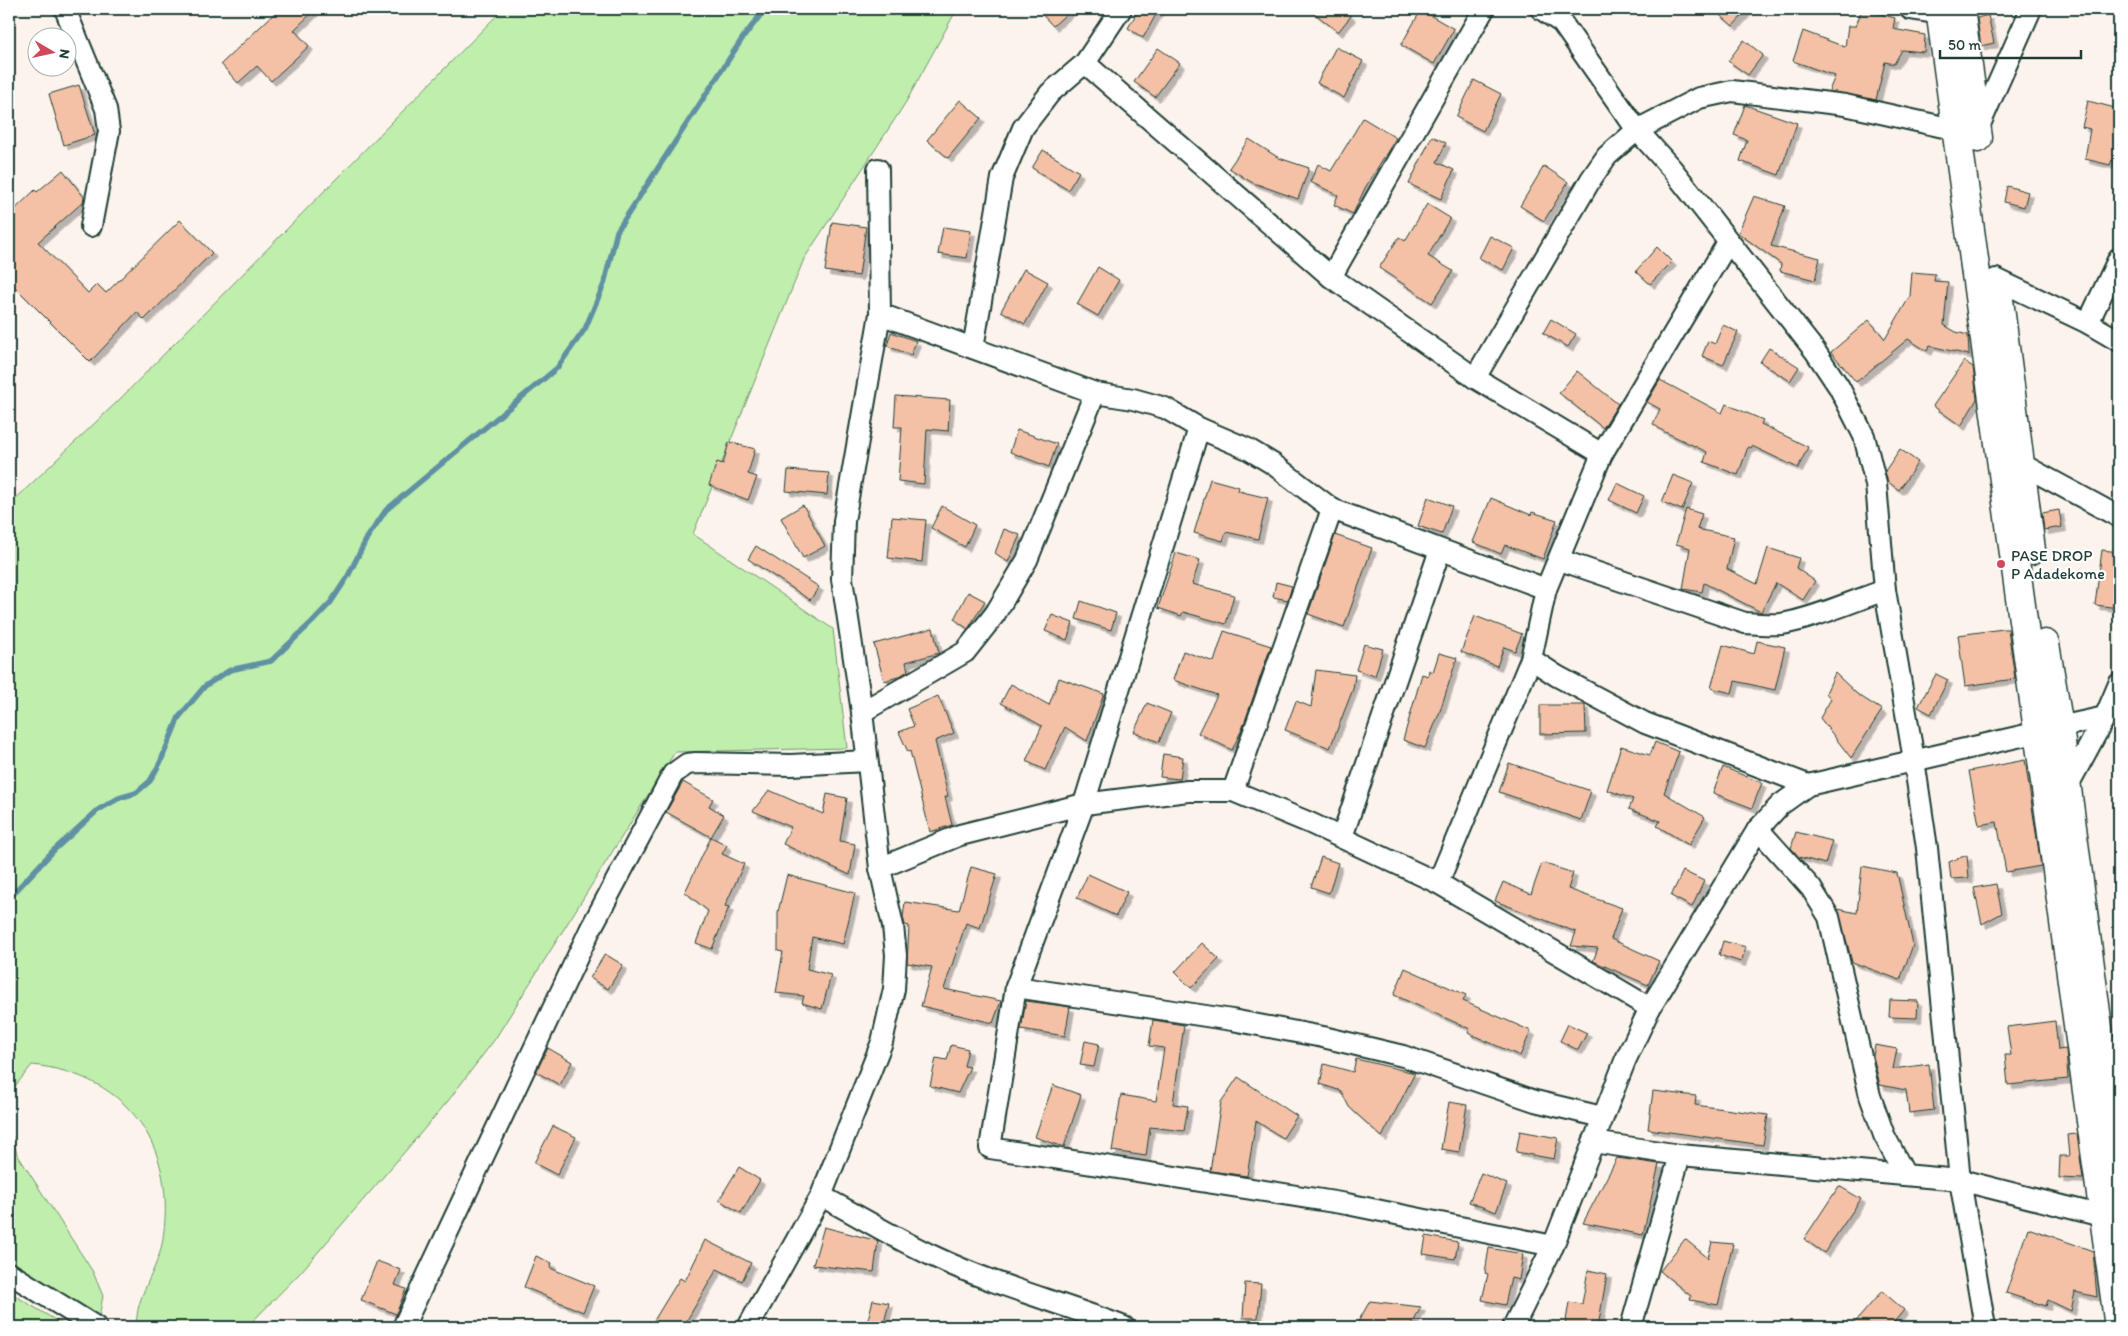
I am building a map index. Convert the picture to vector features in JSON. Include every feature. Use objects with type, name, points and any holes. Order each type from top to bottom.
[{"type":"main road","points":[[1947,10],[1967,131],[1996,279],[2021,464],[2037,596],[2049,730],[2049,822],[2118,1327]]},
{"type":"main road","points":[[1967,131],[1999,452],[2049,730],[2066,789],[2119,1190]]},
{"type":"street","points":[[65,9],[106,109],[109,131],[91,226]]},
{"type":"street","points":[[974,348],[1002,178],[1023,128],[1050,93],[1085,62],[1121,9]]},
{"type":"street","points":[[1331,277],[1484,9]]},
{"type":"street","points":[[1541,9],[1567,16],[1637,130],[1672,169],[1815,351],[1839,387],[1864,436],[1876,484],[1885,590],[1927,848],[1960,1180],[1985,1327]]},
{"type":"street","points":[[1910,9],[1947,10]]},
{"type":"street","points":[[1475,378],[1591,179],[1607,156],[1637,130],[1699,98],[1732,91],[1846,105],[1967,131],[2030,9]]},
{"type":"street","points":[[1085,62],[1331,277],[1475,378],[1602,454]]},
{"type":"street","points":[[748,1327],[821,1196],[882,1042],[894,989],[896,955],[893,926],[880,868],[862,712],[842,579],[844,521],[880,314],[878,169]]},
{"type":"street","points":[[1438,883],[1531,659],[1546,589],[1560,560],[1602,454],[1728,242]]},
{"type":"street","points":[[2088,324],[2119,258]]},
{"type":"street","points":[[1996,279],[2119,341]]},
{"type":"street","points":[[880,314],[1095,393],[1133,399],[1165,408],[1199,428],[1248,449],[1273,464],[1332,509],[1546,589]]},
{"type":"street","points":[[862,712],[965,652],[995,614],[1027,560],[1095,393]]},
{"type":"street","points":[[1199,428],[1084,804],[1016,987],[990,1148],[1347,1204],[1553,1246]]},
{"type":"street","points":[[2021,464],[2119,517]]},
{"type":"street","points":[[1233,791],[1332,509]]},
{"type":"street","points":[[1342,837],[1440,550]]},
{"type":"street","points":[[1560,560],[1746,623],[1764,625],[1796,620],[1885,590]]},
{"type":"street","points":[[1531,659],[1558,676],[1645,722],[1808,785]]},
{"type":"street","points":[[2066,789],[2105,717],[2119,684]]},
{"type":"street","points":[[1513,1327],[1553,1246],[1602,1117],[1625,1061],[1650,1008],[1758,829],[1780,805],[1808,785],[2105,717]]},
{"type":"street","points":[[403,1327],[590,930],[673,774],[687,764],[696,763],[791,765],[867,761]]},
{"type":"street","points":[[880,868],[960,836],[1084,804],[1188,792],[1233,791],[1342,837],[1438,883],[1650,1008]]},
{"type":"street","points":[[1758,829],[1811,888],[1829,918],[1870,1096],[1884,1135],[1905,1175]]},
{"type":"street","points":[[1016,987],[1232,1020],[1323,1038],[1404,1056],[1535,1101],[1602,1117]]},
{"type":"street","points":[[2106,1086],[2119,1051]]},
{"type":"street","points":[[1593,1142],[1680,1155],[1960,1180],[2102,1216]]},
{"type":"street","points":[[1632,1327],[1680,1155]]},
{"type":"street","points":[[821,1196],[935,1257],[992,1281],[1060,1303],[1124,1327]]},
{"type":"street","points":[[9,1273],[96,1327]]},
{"type":"green space","points":[[503,9],[957,9],[906,102],[804,259],[693,534],[833,629],[847,748],[675,752],[495,1039],[448,1101],[300,1273],[247,1327],[135,1327],[138,1308],[160,1252],[165,1209],[163,1177],[154,1148],[140,1123],[121,1101],[96,1084],[66,1072],[32,1065],[12,1090],[9,1102],[9,505],[119,400]]},
{"type":"green space","points":[[9,1125],[17,1154],[93,1272],[103,1296],[99,1318],[9,1260]]},
{"type":"green space","points":[[9,1292],[67,1327],[9,1327]]},
{"type":"building","points":[[279,9],[316,9],[294,30],[309,46],[271,81],[257,66],[238,83],[221,64]]},
{"type":"building","points":[[1037,9],[1072,9],[1053,26]]},
{"type":"building","points":[[1139,9],[1159,9],[1143,38],[1128,28]]},
{"type":"building","points":[[1309,9],[1342,9],[1351,16],[1338,32]]},
{"type":"building","points":[[1713,9],[1748,9],[1733,26]]},
{"type":"building","points":[[1862,9],[1895,18],[1893,29],[1925,35],[1924,52],[1902,50],[1894,64],[1885,62],[1876,100],[1829,91],[1835,76],[1793,61],[1803,31],[1845,47],[1848,26],[1856,26]]},
{"type":"building","points":[[1421,10],[1454,29],[1434,64],[1401,45]]},
{"type":"building","points":[[1988,15],[1994,43],[1981,46],[1977,18]]},
{"type":"building","points":[[1744,40],[1763,55],[1748,75],[1728,61]]},
{"type":"building","points":[[1336,47],[1363,61],[1344,98],[1317,83]]},
{"type":"building","points":[[1158,48],[1180,63],[1155,97],[1134,82]]},
{"type":"building","points":[[1474,80],[1501,94],[1483,131],[1456,117]]},
{"type":"building","points":[[79,85],[95,135],[64,145],[49,94]]},
{"type":"building","points":[[960,100],[981,118],[948,158],[927,140]]},
{"type":"building","points":[[2088,101],[2119,109],[2119,163],[2112,160],[2110,165],[2085,159],[2090,129],[2082,127]]},
{"type":"building","points":[[1745,105],[1797,123],[1779,175],[1740,161],[1747,140],[1734,135]]},
{"type":"building","points":[[1363,118],[1396,138],[1365,188],[1353,214],[1334,205],[1338,195],[1310,182],[1318,164],[1331,171]]},
{"type":"building","points":[[1432,136],[1446,143],[1437,162],[1454,170],[1441,199],[1409,184]]},
{"type":"building","points":[[1249,139],[1279,158],[1309,168],[1298,199],[1251,182],[1229,168]]},
{"type":"building","points":[[1043,150],[1079,172],[1068,190],[1032,168]]},
{"type":"building","points":[[1544,166],[1568,182],[1544,221],[1520,206]]},
{"type":"building","points":[[63,170],[84,197],[83,202],[38,242],[88,293],[97,284],[106,293],[180,220],[212,253],[144,320],[137,312],[90,362],[9,281],[9,215],[35,190],[37,192]]},
{"type":"building","points":[[2007,186],[2028,192],[2024,207],[2004,202]]},
{"type":"building","points":[[1754,196],[1785,206],[1771,246],[1820,258],[1815,280],[1780,271],[1781,264],[1738,233]]},
{"type":"building","points":[[1427,204],[1450,218],[1428,256],[1453,271],[1432,303],[1379,268],[1399,237],[1405,241]]},
{"type":"building","points":[[832,222],[866,227],[859,276],[825,271]]},
{"type":"building","points":[[943,227],[971,231],[967,258],[938,254]]},
{"type":"building","points":[[1490,236],[1514,248],[1503,270],[1479,258]]},
{"type":"building","points":[[1657,247],[1672,262],[1650,284],[1636,271]]},
{"type":"building","points":[[1098,267],[1119,280],[1098,316],[1077,304]]},
{"type":"building","points":[[1024,269],[1048,282],[1025,324],[1001,311]]},
{"type":"building","points":[[1912,272],[1935,274],[1934,281],[1948,282],[1944,325],[1956,332],[1968,335],[1969,355],[1930,346],[1927,351],[1908,339],[1856,382],[1831,352],[1869,320],[1885,339],[1910,296]]},
{"type":"building","points":[[1551,319],[1576,334],[1568,347],[1543,333]]},
{"type":"building","points":[[1723,325],[1738,332],[1723,365],[1702,356],[1708,341],[1715,344]]},
{"type":"building","points":[[891,332],[916,341],[911,355],[887,346]]},
{"type":"building","points":[[1769,348],[1799,367],[1790,381],[1760,362]]},
{"type":"building","points":[[1964,361],[1973,367],[1977,399],[1961,426],[1933,406]]},
{"type":"building","points":[[1577,371],[1618,404],[1603,428],[1559,393]]},
{"type":"building","points":[[1660,380],[1722,413],[1726,404],[1763,420],[1761,424],[1808,447],[1798,468],[1752,446],[1751,448],[1748,447],[1738,475],[1704,462],[1707,452],[1663,431],[1653,424],[1660,409],[1647,402]]},
{"type":"building","points":[[896,396],[950,400],[948,431],[927,429],[924,484],[898,481],[902,427],[894,427]]},
{"type":"building","points":[[1017,430],[1057,444],[1049,467],[1010,452]]},
{"type":"building","points":[[729,442],[755,449],[748,474],[757,477],[748,500],[709,485],[717,462],[723,464]]},
{"type":"building","points":[[1900,449],[1918,462],[1899,490],[1888,482],[1885,471]]},
{"type":"building","points":[[788,470],[829,473],[827,495],[786,491]]},
{"type":"building","points":[[1673,475],[1693,483],[1682,510],[1662,502]]},
{"type":"building","points":[[1210,479],[1239,487],[1238,491],[1268,498],[1258,539],[1226,532],[1223,541],[1194,533]]},
{"type":"building","points":[[1617,483],[1644,496],[1636,513],[1609,500]]},
{"type":"building","points":[[1428,497],[1452,506],[1442,534],[1418,526]]},
{"type":"building","points":[[1491,498],[1531,515],[1532,512],[1557,520],[1543,559],[1505,545],[1501,554],[1473,542]]},
{"type":"building","points":[[803,505],[825,546],[803,558],[781,518]]},
{"type":"building","points":[[942,506],[975,525],[965,547],[931,528]]},
{"type":"building","points":[[1686,509],[1702,514],[1697,529],[1734,537],[1727,569],[1757,584],[1768,548],[1799,558],[1796,568],[1815,581],[1803,600],[1776,583],[1761,612],[1704,583],[1702,592],[1683,589],[1690,548],[1676,544]]},
{"type":"building","points":[[2059,510],[2062,527],[2044,530],[2042,513]]},
{"type":"building","points":[[892,517],[926,520],[922,562],[888,558]]},
{"type":"building","points":[[1004,529],[1020,535],[1008,562],[995,553]]},
{"type":"building","points":[[1335,535],[1372,548],[1344,627],[1308,614]]},
{"type":"building","points":[[756,546],[819,587],[810,600],[748,559]]},
{"type":"building","points":[[2102,550],[2119,552],[2119,608],[2095,605]]},
{"type":"building","points":[[1176,553],[1200,560],[1192,584],[1234,595],[1226,624],[1183,612],[1181,616],[1158,608]]},
{"type":"building","points":[[1276,582],[1292,586],[1288,600],[1273,597]]},
{"type":"building","points":[[968,592],[985,601],[968,629],[954,619]]},
{"type":"building","points":[[1081,601],[1116,613],[1111,630],[1076,619]]},
{"type":"building","points":[[1052,615],[1073,623],[1067,640],[1045,631]]},
{"type":"building","points":[[1475,616],[1522,634],[1515,651],[1504,647],[1497,666],[1461,652]]},
{"type":"building","points":[[933,628],[939,653],[906,662],[908,671],[898,677],[884,681],[874,644]]},
{"type":"building","points":[[2008,629],[2015,679],[1965,686],[1958,635]]},
{"type":"building","points":[[1224,631],[1271,646],[1243,727],[1232,750],[1198,733],[1217,695],[1173,680],[1183,651],[1214,662]]},
{"type":"building","points":[[1757,641],[1785,647],[1775,690],[1735,681],[1732,693],[1711,688],[1723,645],[1754,654]]},
{"type":"building","points":[[1364,644],[1383,649],[1375,676],[1356,670]]},
{"type":"building","points":[[1439,653],[1457,658],[1439,714],[1425,748],[1403,740],[1422,674],[1428,676],[1429,670],[1433,672]]},
{"type":"building","points":[[1316,670],[1355,675],[1353,689],[1330,748],[1285,730],[1296,701],[1311,707]]},
{"type":"building","points":[[1835,673],[1857,694],[1882,710],[1851,758],[1820,718],[1831,699],[1826,693]]},
{"type":"building","points":[[1936,674],[1948,680],[1931,714],[1918,707]]},
{"type":"building","points":[[1059,678],[1104,694],[1087,741],[1065,727],[1045,770],[1026,761],[1042,726],[1001,703],[1011,684],[1049,705]]},
{"type":"building","points":[[938,696],[954,733],[935,741],[948,796],[945,797],[952,825],[930,832],[910,751],[908,752],[899,732],[914,726],[907,709]]},
{"type":"building","points":[[1147,703],[1171,713],[1159,742],[1134,732]]},
{"type":"building","points":[[1540,705],[1585,705],[1586,733],[1540,734]]},
{"type":"building","points":[[1655,742],[1679,752],[1664,793],[1705,817],[1689,845],[1657,826],[1660,821],[1629,809],[1633,799],[1607,790],[1621,746],[1650,755]]},
{"type":"building","points":[[1163,754],[1183,757],[1180,779],[1160,777]]},
{"type":"building","points":[[2025,760],[2041,866],[2006,872],[1997,822],[1979,825],[1969,771]]},
{"type":"building","points":[[1509,763],[1591,791],[1581,820],[1499,792]]},
{"type":"building","points":[[1723,767],[1762,783],[1752,808],[1713,793]]},
{"type":"building","points":[[683,782],[713,799],[709,806],[724,815],[711,837],[666,812]]},
{"type":"building","points":[[769,790],[823,814],[827,794],[847,798],[840,841],[855,844],[850,875],[783,844],[791,827],[753,811]]},
{"type":"building","points":[[1796,832],[1832,841],[1825,864],[1799,857],[1791,848]]},
{"type":"building","points":[[711,837],[727,845],[722,854],[744,864],[725,906],[729,907],[712,949],[696,943],[708,911],[685,892]]},
{"type":"building","points":[[1967,855],[1969,878],[1951,879],[1949,862]]},
{"type":"building","points":[[1321,857],[1338,863],[1329,893],[1311,887]]},
{"type":"building","points":[[1542,863],[1573,873],[1568,889],[1622,908],[1611,939],[1659,961],[1648,985],[1593,961],[1598,948],[1571,946],[1576,932],[1495,901],[1503,882],[1531,894]]},
{"type":"building","points":[[1862,866],[1897,873],[1913,945],[1900,980],[1852,962],[1838,909],[1857,913]]},
{"type":"building","points":[[971,867],[997,874],[980,928],[966,923],[944,989],[1001,1001],[993,1023],[921,1006],[932,967],[907,963],[909,926],[905,925],[903,917],[905,902],[959,910]]},
{"type":"building","points":[[1683,871],[1704,881],[1692,907],[1671,896]]},
{"type":"building","points":[[1088,874],[1127,892],[1116,916],[1077,898]]},
{"type":"building","points":[[787,875],[855,893],[843,944],[812,937],[807,969],[831,975],[822,1009],[802,1003],[804,996],[776,993],[783,952],[778,951],[778,912]]},
{"type":"building","points":[[1996,884],[2002,913],[1982,924],[1974,888]]},
{"type":"building","points":[[1723,941],[1746,947],[1741,962],[1719,955]]},
{"type":"building","points":[[1202,943],[1219,959],[1191,988],[1175,972]]},
{"type":"building","points":[[605,954],[623,965],[608,989],[590,978]]},
{"type":"building","points":[[1405,968],[1466,995],[1463,1001],[1531,1031],[1520,1056],[1468,1033],[1470,1029],[1394,995]]},
{"type":"building","points":[[1890,1000],[1918,1001],[1917,1018],[1889,1017]]},
{"type":"building","points":[[1026,1001],[1070,1007],[1065,1036],[1021,1029]]},
{"type":"building","points":[[1153,1020],[1184,1025],[1173,1104],[1188,1106],[1184,1131],[1150,1127],[1146,1156],[1112,1151],[1121,1095],[1156,1101],[1164,1048],[1149,1046]]},
{"type":"building","points":[[2055,1021],[2058,1050],[2066,1049],[2068,1079],[2008,1085],[2005,1055],[2011,1055],[2007,1027]]},
{"type":"building","points":[[1568,1024],[1587,1033],[1578,1050],[1560,1041]]},
{"type":"building","points":[[1085,1041],[1099,1044],[1094,1067],[1080,1065]]},
{"type":"building","points":[[951,1045],[968,1049],[964,1066],[970,1067],[958,1093],[930,1086],[936,1058],[947,1060]]},
{"type":"building","points":[[1875,1045],[1897,1049],[1893,1069],[1929,1064],[1934,1110],[1909,1113],[1906,1090],[1880,1085],[1873,1056]]},
{"type":"building","points":[[548,1048],[572,1062],[560,1085],[536,1072]]},
{"type":"building","points":[[1356,1059],[1415,1073],[1382,1137],[1349,1107],[1341,1091],[1320,1084],[1324,1064],[1353,1072]]},
{"type":"building","points":[[1238,1077],[1297,1116],[1283,1138],[1256,1121],[1247,1176],[1210,1171],[1221,1102]]},
{"type":"building","points":[[1053,1085],[1081,1095],[1064,1147],[1035,1137]]},
{"type":"building","points":[[1653,1091],[1696,1096],[1695,1105],[1768,1115],[1763,1145],[1648,1129]]},
{"type":"building","points":[[1449,1102],[1467,1105],[1459,1152],[1441,1149]]},
{"type":"building","points":[[553,1126],[576,1137],[557,1175],[534,1163]]},
{"type":"building","points":[[1520,1131],[1558,1138],[1554,1159],[1516,1152]]},
{"type":"building","points":[[2077,1134],[2083,1179],[2059,1178],[2060,1156],[2069,1156],[2067,1135]]},
{"type":"building","points":[[1617,1158],[1659,1164],[1643,1235],[1583,1223]]},
{"type":"building","points":[[739,1167],[760,1180],[741,1213],[719,1200]]},
{"type":"building","points":[[1481,1173],[1507,1184],[1496,1212],[1469,1202]]},
{"type":"building","points":[[1839,1186],[1861,1199],[1824,1253],[1804,1239]]},
{"type":"building","points":[[824,1227],[878,1241],[874,1272],[813,1265]]},
{"type":"building","points":[[2028,1228],[2093,1251],[2097,1297],[2075,1292],[2071,1311],[2048,1300],[2046,1306],[2006,1293]]},
{"type":"building","points":[[1426,1236],[1458,1242],[1455,1259],[1423,1254]]},
{"type":"building","points":[[1685,1239],[1708,1258],[1712,1242],[1733,1244],[1718,1305],[1690,1300],[1691,1296],[1660,1271]]},
{"type":"building","points":[[705,1240],[751,1263],[742,1281],[717,1269],[683,1327],[650,1327],[680,1278],[685,1281]]},
{"type":"building","points":[[1489,1248],[1523,1254],[1519,1280],[1511,1278],[1505,1305],[1482,1300],[1488,1274],[1485,1273]]},
{"type":"building","points":[[536,1256],[552,1263],[550,1268],[594,1286],[583,1312],[524,1287]]},
{"type":"building","points":[[377,1261],[401,1270],[395,1285],[406,1289],[396,1314],[361,1300]]},
{"type":"building","points":[[1588,1270],[1607,1274],[1598,1327],[1565,1327],[1569,1302],[1582,1304]]},
{"type":"building","points":[[1245,1283],[1261,1284],[1258,1318],[1243,1318]]},
{"type":"building","points":[[1882,1291],[1904,1310],[1890,1327],[1851,1327]]},
{"type":"building","points":[[873,1300],[889,1303],[883,1327],[866,1327]]},
{"type":"building","points":[[1370,1301],[1421,1307],[1411,1327],[1355,1327]]},
{"type":"waterway","points":[[9,898],[54,850],[98,810],[119,798],[136,793],[150,781],[160,763],[179,717],[205,686],[230,670],[271,661],[312,622],[331,602],[348,576],[367,538],[386,510],[557,368],[585,329],[604,284],[617,231],[742,39],[765,9]]},
{"type":"place","name":"PASE DROP P Adadekome","points":[[2001,564]]}]
